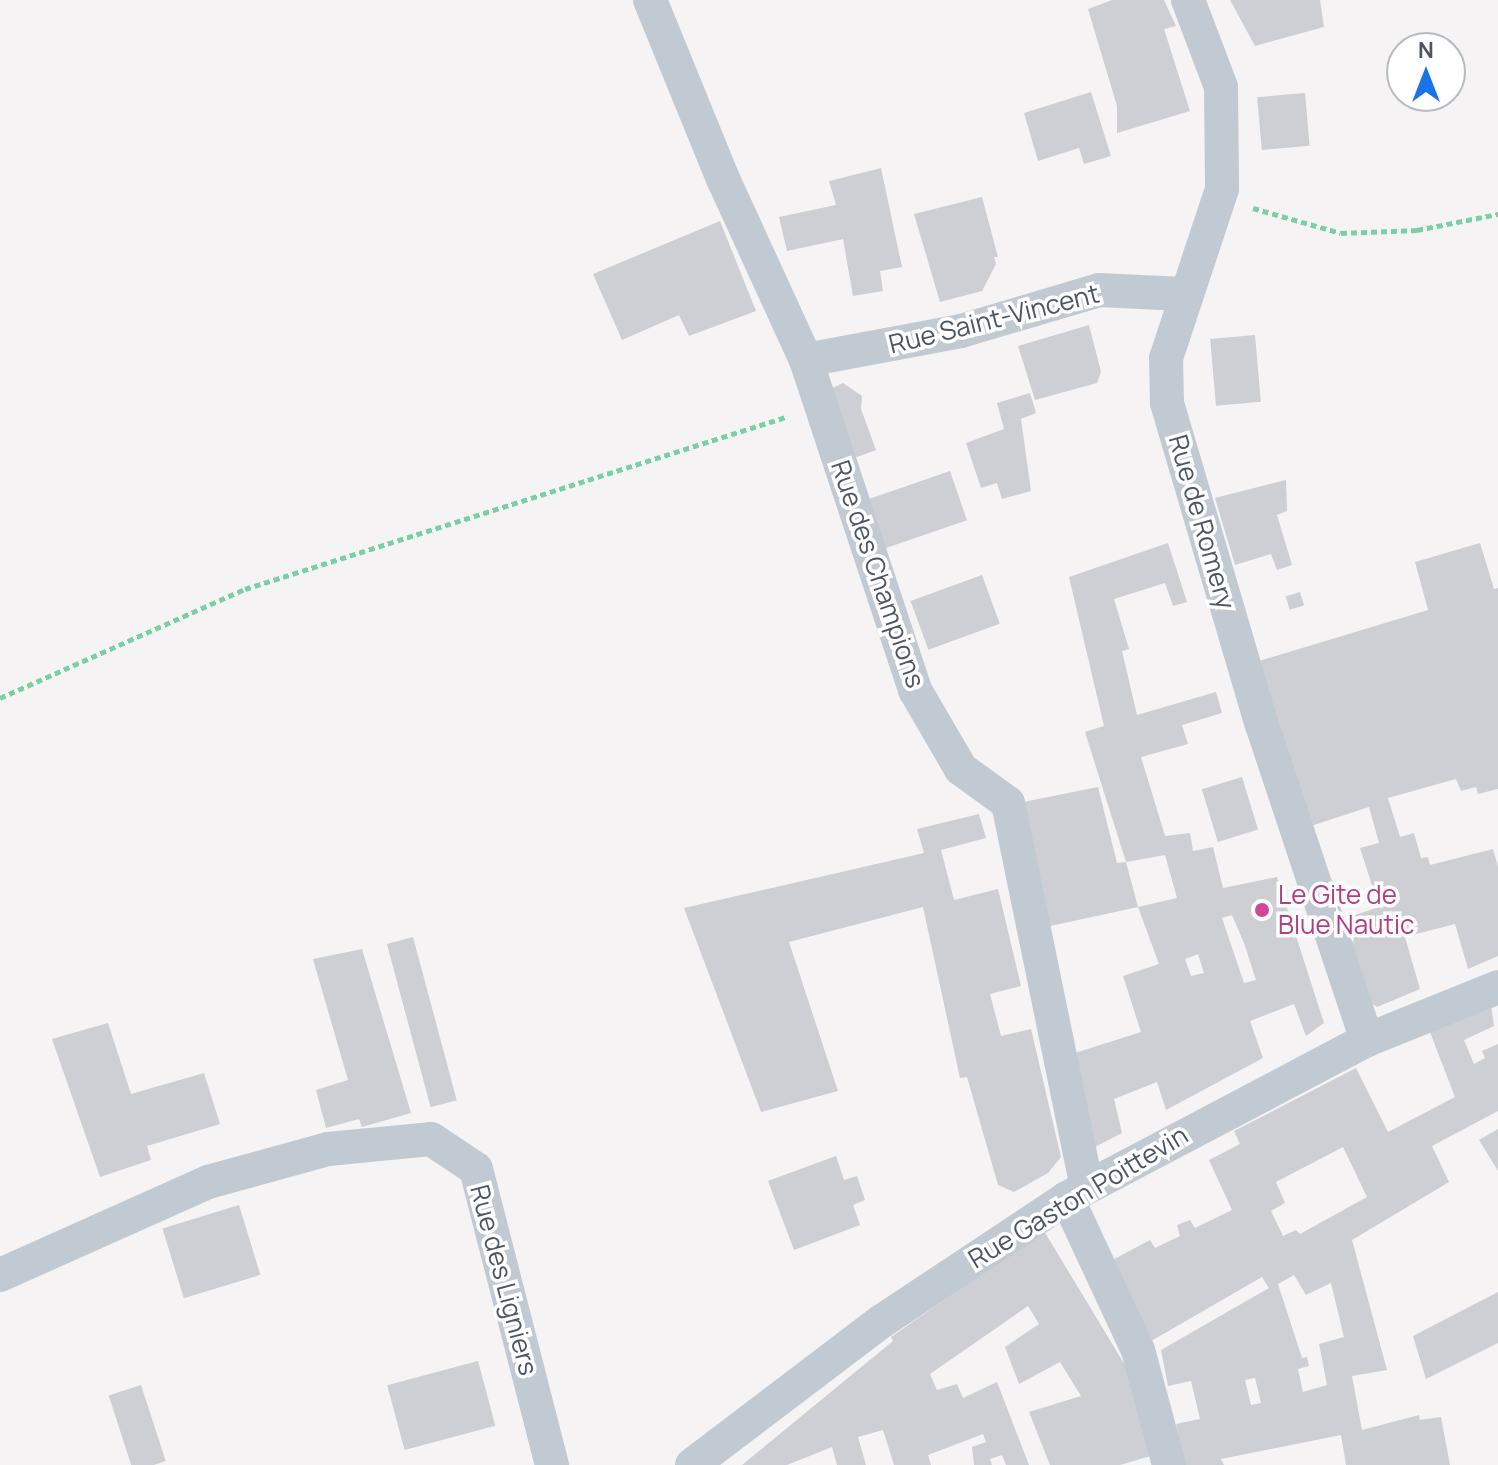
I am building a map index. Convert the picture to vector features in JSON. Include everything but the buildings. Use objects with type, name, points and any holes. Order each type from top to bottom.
[{"type":"street","name":"Rue des Champions","points":[[650,0],[724,181],[806,360],[915,690],[961,769],[1008,803],[1077,1193],[1138,1350],[1169,1465]]},
{"type":"street","name":"Rue de Romery","points":[[1188,0],[1221,87],[1222,189],[1183,294],[1166,358],[1167,403],[1262,725],[1367,1040]]},
{"type":"street","name":"Rue Saint-Vincent","points":[[806,360],[961,331],[1099,290],[1183,294]]},
{"type":"street","name":"Rue Gaston Poittevin","points":[[692,1465],[882,1321],[1077,1193],[1367,1040],[1498,987]]},
{"type":"street","name":"Rue des Ligniers","points":[[0,1275],[208,1182],[328,1149],[431,1139],[476,1169],[552,1465]]},
{"type":"path","points":[[1222,189],[1257,210],[1341,233],[1417,230],[1498,214]]},
{"type":"path","points":[[0,698],[245,589],[821,405]]},
{"type":"place","name":"Le Gite de Blue Nautic","points":[[1262,910]]}]
